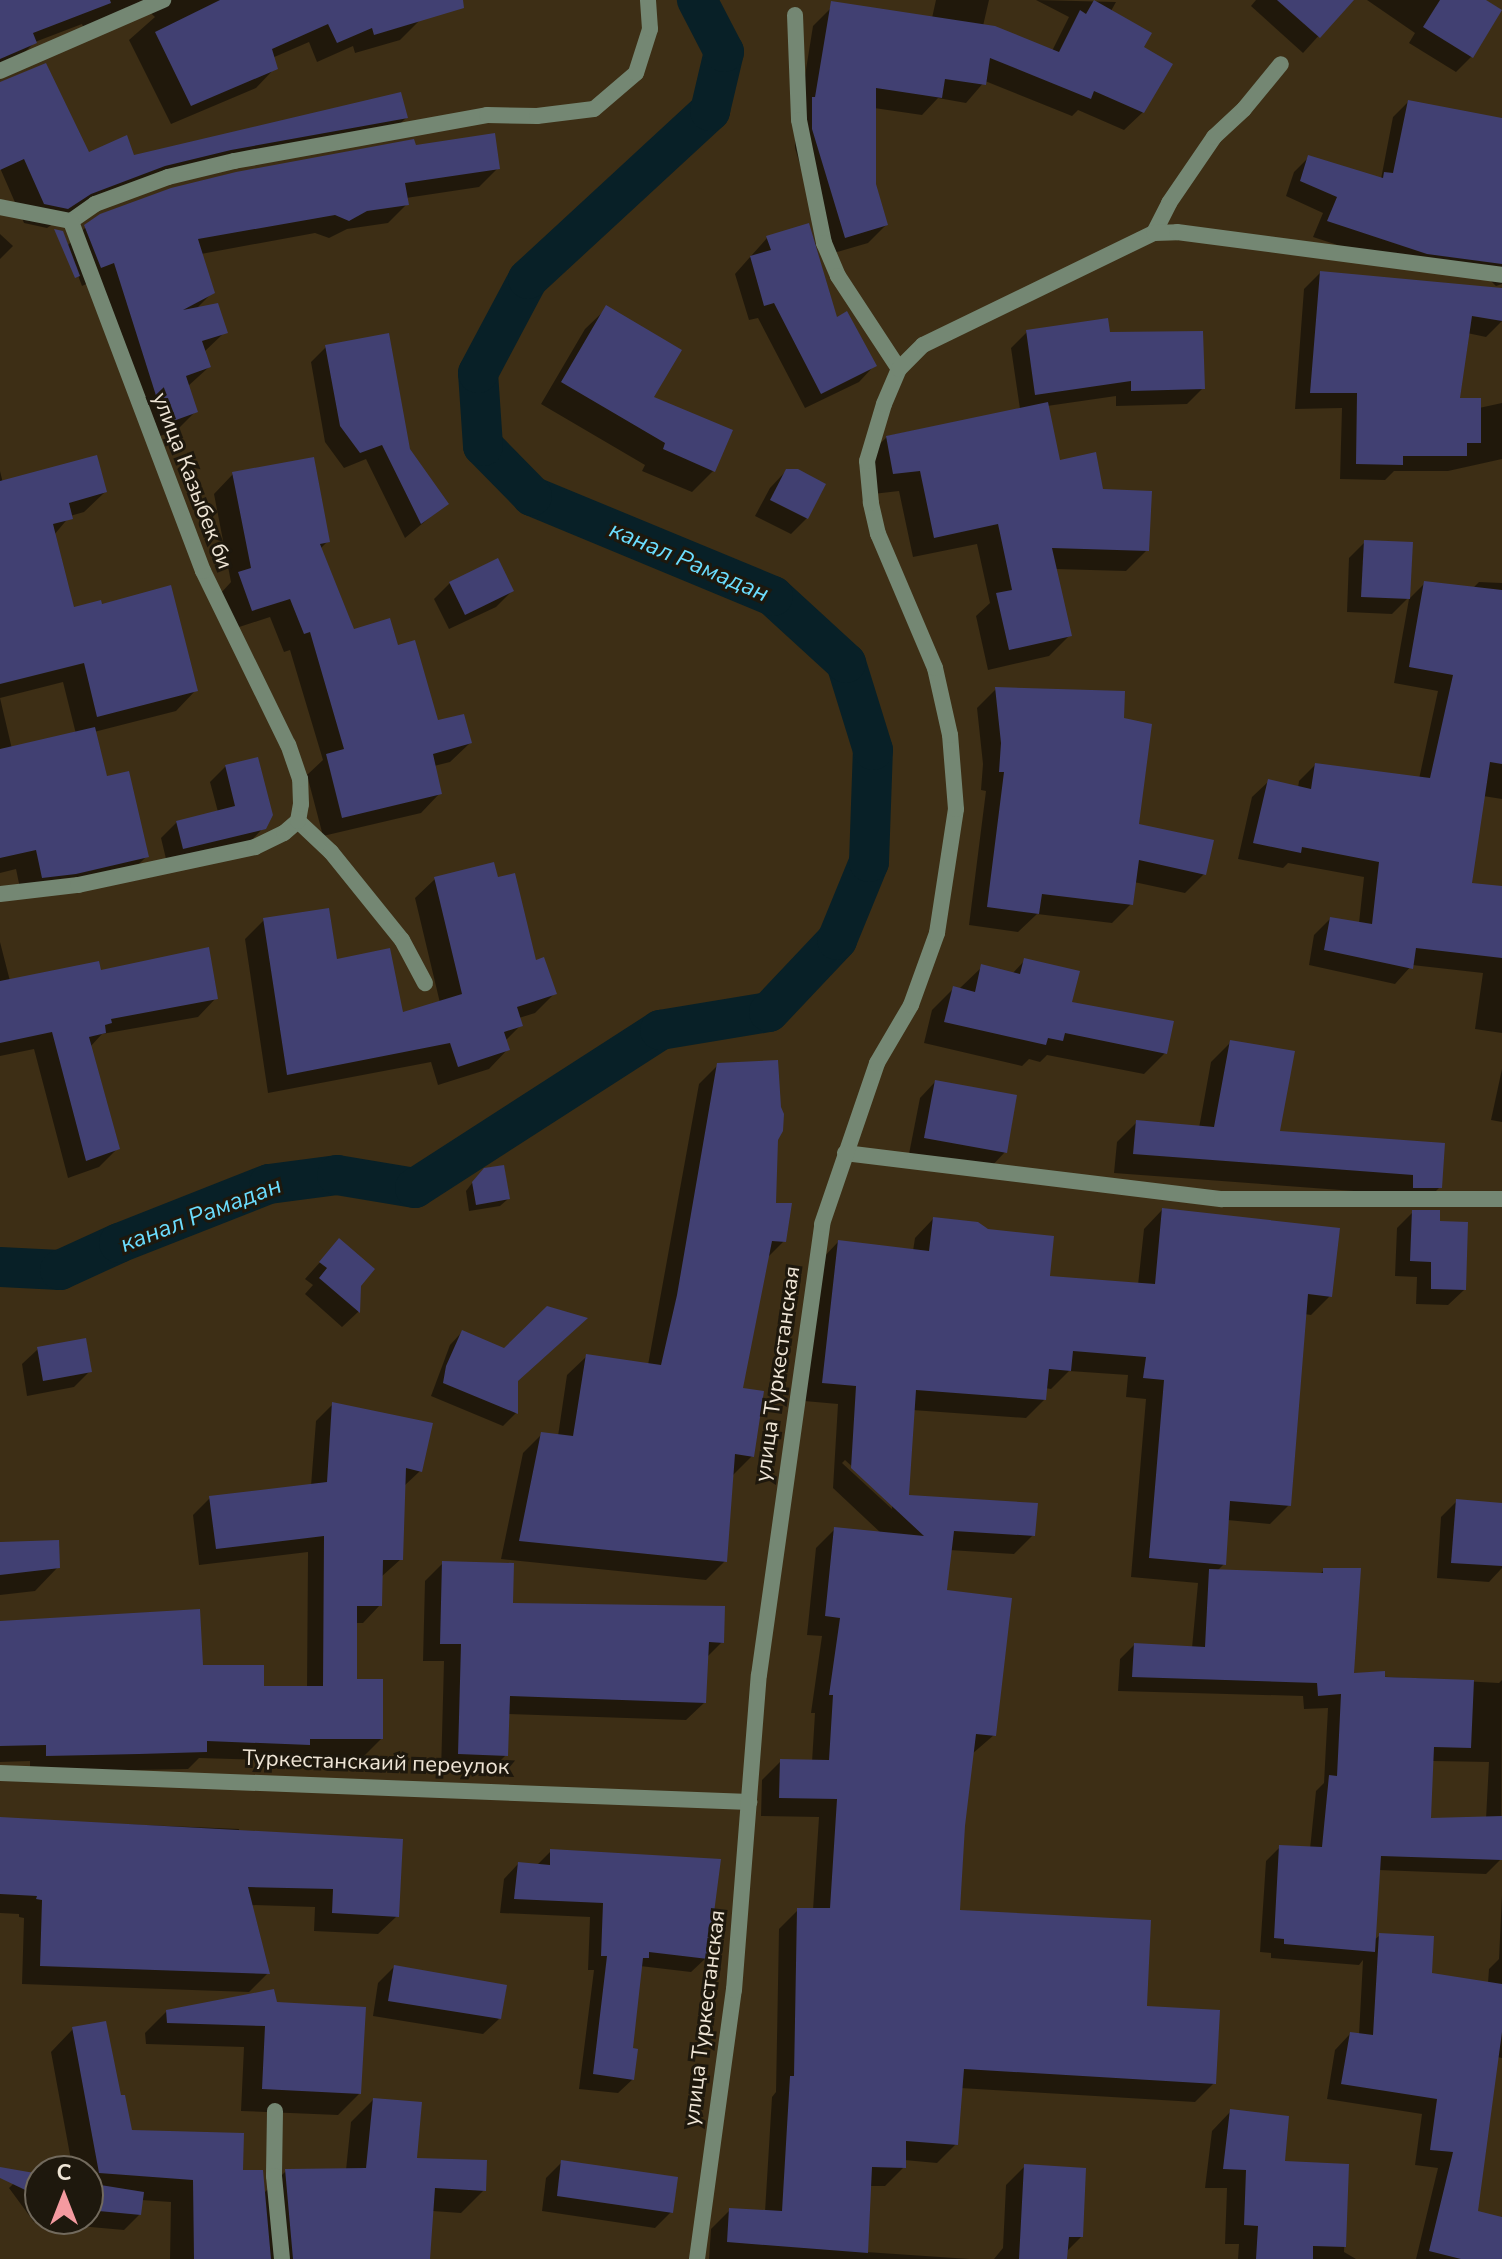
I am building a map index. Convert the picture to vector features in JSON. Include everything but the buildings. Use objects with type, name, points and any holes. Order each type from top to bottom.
[{"type":"street","points":[[0,71],[163,0]]},
{"type":"street","points":[[0,207],[71,221],[109,198],[168,177],[234,161],[472,117],[537,116],[594,109],[636,73],[650,29],[648,0]]},
{"type":"street","points":[[795,15],[799,120],[824,243],[838,276],[899,369],[923,345],[1154,233],[1177,232],[1502,275]]},
{"type":"street","points":[[1154,233],[1169,203],[1214,137],[1244,109],[1281,64]]},
{"type":"street","name":"улица Казыбек би","points":[[71,221],[203,571],[288,745],[300,779],[298,821]]},
{"type":"street","name":"улица Туркестанская","points":[[697,2259],[734,1990],[759,1675],[791,1426],[822,1224],[877,1063],[911,1005],[937,933],[956,809],[950,735],[935,668],[878,534],[871,503],[867,461],[884,404],[899,369]]},
{"type":"street","points":[[0,894],[78,885],[255,847],[284,833],[298,821],[331,852],[402,940],[425,983]]},
{"type":"street","points":[[845,1153],[1222,1199],[1502,1199]]},
{"type":"street","name":"Туркестанскаий переулок","points":[[0,1773],[749,1802]]},
{"type":"street","points":[[275,2111],[274,2176],[282,2259]]},
{"type":"waterway","name":"канал Рамадан","points":[[0,1267],[60,1270],[119,1243],[269,1184],[337,1175],[415,1188],[660,1030],[769,1012],[837,940],[869,862],[873,750],[846,663],[773,596],[532,496],[483,446],[478,373],[528,279],[710,111],[724,52],[697,0]]}]
